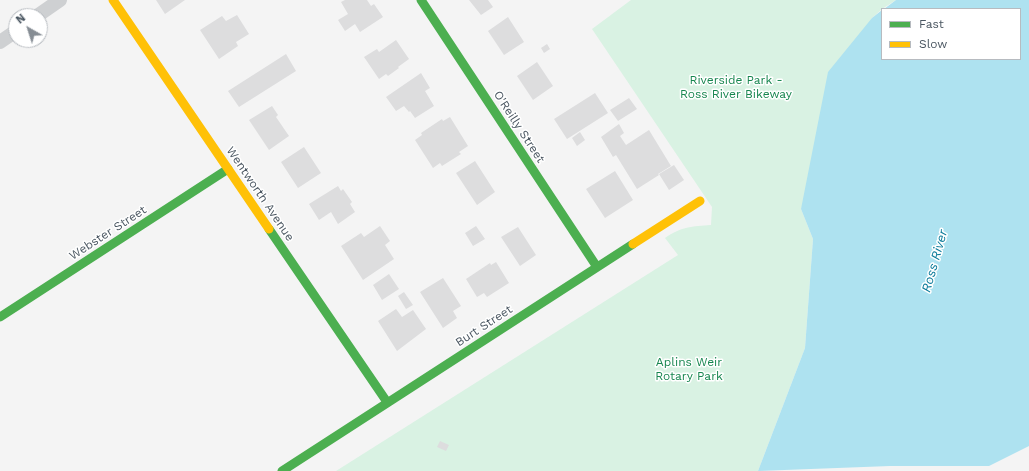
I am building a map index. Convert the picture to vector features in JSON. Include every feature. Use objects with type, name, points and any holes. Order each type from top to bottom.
[{"type":"street","points":[[48,8],[60,0]]},
{"type":"street","name":"Wentworth Avenue","points":[[113,0],[386,402]]},
{"type":"street","name":"O'Reilly Street","points":[[421,0],[597,267]]},
{"type":"street","name":"Webster Street","points":[[0,317],[228,169]]},
{"type":"street","name":"Burt Street","points":[[282,471],[386,402],[700,201]]},
{"type":"green space","name":"Aplins Weir Rotary Park","points":[[631,0],[896,0],[884,8],[881,8],[881,10],[872,18],[801,209],[813,239],[805,348],[758,471],[336,471],[678,255],[665,238],[676,231],[698,226],[711,225],[712,207],[592,29]]},
{"type":"water","name":"Ross River","points":[[896,0],[1029,0],[1029,446],[989,466],[890,466],[758,471],[805,348],[813,239],[801,209],[828,72],[872,18],[881,11],[881,60],[1021,60],[1021,8],[885,8]]},
{"type":"building","points":[[156,0],[185,0],[165,14]]},
{"type":"building","points":[[345,0],[367,0],[371,6],[374,4],[383,17],[360,32],[355,24],[345,31],[338,20],[348,14],[341,2]]},
{"type":"building","points":[[469,0],[488,0],[493,7],[481,15]]},
{"type":"building","points":[[237,15],[249,34],[236,42],[238,46],[219,59],[200,30],[222,16],[226,21]]},
{"type":"building","points":[[508,17],[524,42],[504,55],[488,31]]},
{"type":"building","points":[[396,40],[409,59],[388,76],[386,74],[379,79],[364,57],[377,49],[379,52]]},
{"type":"building","points":[[547,44],[550,49],[544,53],[541,48]]},
{"type":"building","points":[[286,54],[296,71],[239,107],[228,91]]},
{"type":"building","points":[[537,62],[553,86],[533,100],[517,76]]},
{"type":"building","points":[[421,73],[430,88],[425,91],[434,106],[415,118],[404,106],[396,111],[386,97]]},
{"type":"building","points":[[595,93],[608,113],[567,139],[554,119]]},
{"type":"building","points":[[629,98],[637,109],[618,121],[610,110]]},
{"type":"building","points":[[272,106],[278,115],[276,117],[289,136],[269,150],[249,120]]},
{"type":"building","points":[[450,117],[468,146],[459,152],[461,154],[442,166],[440,163],[433,168],[415,140],[422,135],[421,133],[442,119],[443,121]]},
{"type":"building","points":[[619,124],[624,133],[620,136],[626,145],[649,130],[671,166],[637,189],[616,155],[613,157],[601,137]]},
{"type":"building","points":[[580,132],[585,140],[577,146],[572,138]]},
{"type":"building","points":[[304,147],[321,173],[298,188],[281,162]]},
{"type":"building","points":[[475,161],[495,192],[477,205],[456,173]]},
{"type":"building","points":[[674,165],[684,180],[669,190],[659,174]]},
{"type":"building","points":[[615,171],[633,200],[605,218],[586,189]]},
{"type":"building","points":[[338,186],[341,191],[343,189],[352,202],[350,204],[355,212],[338,224],[331,212],[319,220],[309,204]]},
{"type":"building","points":[[380,226],[390,241],[385,245],[394,259],[363,280],[341,246],[361,233],[364,237]]},
{"type":"building","points":[[476,226],[485,239],[473,246],[465,233]]},
{"type":"building","points":[[518,227],[536,255],[520,266],[501,237]]},
{"type":"building","points":[[496,262],[509,283],[487,297],[484,293],[477,297],[466,279],[490,263],[491,265]]},
{"type":"building","points":[[389,274],[399,289],[382,300],[373,285]]},
{"type":"building","points":[[443,278],[461,306],[453,311],[457,318],[443,328],[420,292]]},
{"type":"building","points":[[404,292],[413,305],[406,309],[398,296]]},
{"type":"building","points":[[396,309],[402,317],[413,310],[426,329],[397,351],[378,321]]},
{"type":"building","points":[[440,441],[449,445],[446,451],[437,447]]},
{"type":"traffic: fast","points":[[421,0],[597,267]]},
{"type":"traffic: fast","points":[[0,317],[228,169]]},
{"type":"traffic: fast","points":[[269,229],[387,402]]},
{"type":"traffic: fast","points":[[282,471],[633,244]]},
{"type":"traffic: slow","points":[[113,0],[269,229]]},
{"type":"traffic: slow","points":[[633,244],[700,201]]},
{"type":"park label","name":"Riverside Park - Ross River Bikeway","points":[[736,87]]}]
